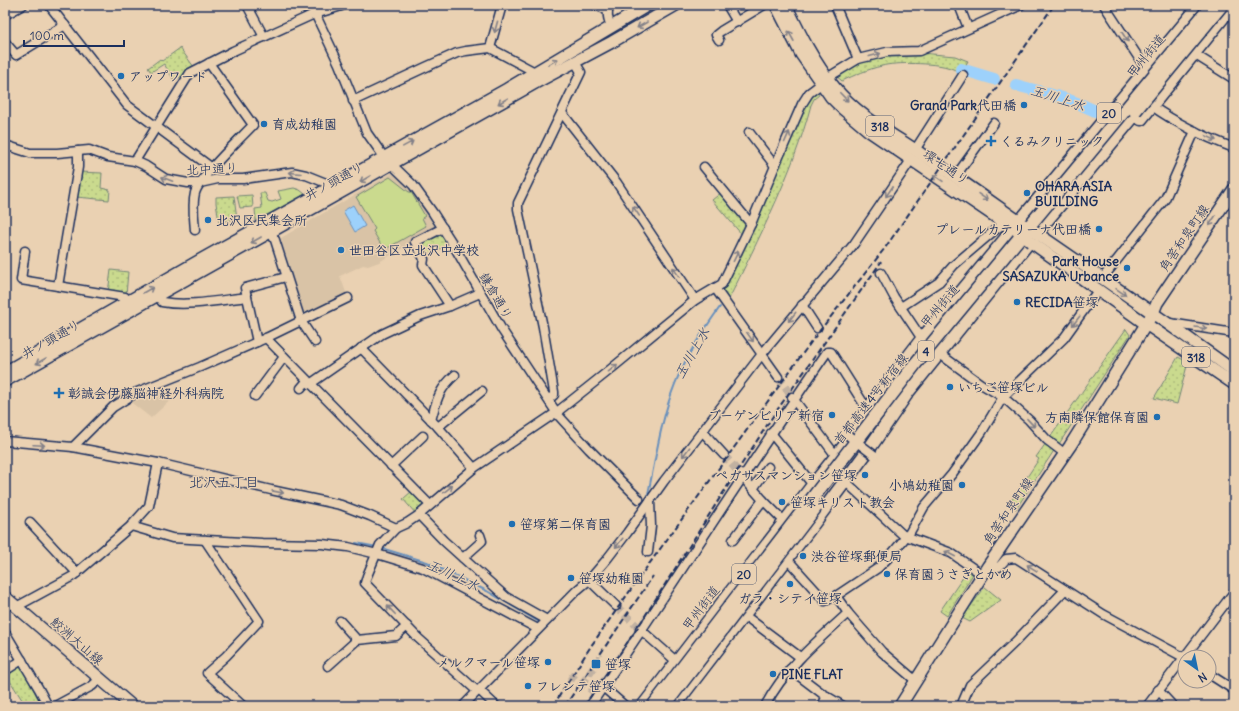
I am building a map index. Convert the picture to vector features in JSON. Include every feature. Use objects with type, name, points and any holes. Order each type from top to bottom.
[{"type":"highway","name":"20","points":[[846,438],[922,339],[1200,5]]},
{"type":"highway","name":"甲州街道","points":[[644,706],[812,485],[836,456],[846,438],[1106,128],[1205,5]]},
{"type":"highway","name":"首都高速4号新宿線","points":[[653,706],[916,363],[1212,5]]},
{"type":"highway","name":"首都高速4号新宿線","points":[[664,706],[923,368],[1003,269],[1180,58],[1222,5]]},
{"type":"highway","name":"20","points":[[674,706],[845,481],[871,452],[908,392],[1038,231],[1227,5]]},
{"type":"highway","points":[[871,452],[1037,240],[1152,106],[1233,5]]},
{"type":"main road","name":"井ノ頭通り","points":[[5,381],[270,231],[648,5]]},
{"type":"main road","name":"井ノ頭通り","points":[[5,372],[331,187],[388,161],[612,42],[676,5]]},
{"type":"main road","name":"環七通り","points":[[776,5],[801,54],[824,81],[843,109],[865,128],[913,155],[955,176],[1016,226]]},
{"type":"main road","name":"環七通り","points":[[786,5],[824,81]]},
{"type":"main road","name":"環七通り","points":[[913,155],[1100,284],[1151,308]]},
{"type":"main road","name":"角筈和泉町線","points":[[900,706],[986,571],[1064,454],[1151,308],[1234,189]]},
{"type":"main road","name":"環七通り","points":[[1100,284],[1141,325]]},
{"type":"main road","name":"318","points":[[1151,308],[1167,323],[1234,371]]},
{"type":"main road","name":"318","points":[[1141,325],[1158,332],[1234,384]]},
{"type":"main road","name":"鮫洲大山線","points":[[5,597],[132,706]]},
{"type":"street","points":[[5,15],[23,5]]},
{"type":"street","points":[[49,5],[127,105],[212,168]]},
{"type":"street","points":[[247,5],[264,37]]},
{"type":"street","name":"鎌倉通り","points":[[311,5],[339,64],[367,133],[388,161],[414,185],[454,246],[502,330],[557,412],[589,449],[639,499]]},
{"type":"street","points":[[135,161],[190,73],[264,37],[316,14],[345,5]]},
{"type":"street","points":[[490,48],[502,5]]},
{"type":"street","points":[[595,5],[608,8],[608,19],[611,26]]},
{"type":"street","points":[[727,5],[737,22]]},
{"type":"street","points":[[719,40],[716,35],[764,5]]},
{"type":"street","points":[[835,5],[858,59]]},
{"type":"street","points":[[958,5],[968,28]]},
{"type":"street","points":[[496,706],[418,638],[366,583],[367,576],[379,550],[396,528],[419,515],[474,468],[557,412],[616,366],[695,300],[717,292],[751,224],[775,166],[806,96],[809,93],[824,81],[858,59],[887,52],[919,51],[1021,5]]},
{"type":"street","points":[[1104,5],[1146,69]]},
{"type":"street","points":[[5,42],[8,52],[16,54],[65,26]]},
{"type":"street","points":[[353,101],[457,53],[490,48],[535,72]]},
{"type":"street","points":[[1194,54],[1234,79]]},
{"type":"street","points":[[549,399],[553,397],[554,392],[540,312],[518,203],[581,72],[575,62]]},
{"type":"street","points":[[196,230],[193,208],[195,192],[212,168],[253,125],[209,63]]},
{"type":"street","points":[[463,706],[576,591],[589,580],[762,354],[854,244],[913,155],[963,75]]},
{"type":"street","points":[[1152,106],[1175,121],[1234,148]]},
{"type":"street","points":[[562,112],[617,183],[695,300]]},
{"type":"street","points":[[955,176],[994,123]]},
{"type":"street","points":[[787,559],[825,601],[836,596],[878,568],[906,536],[924,508],[962,460],[982,432],[1003,397],[1064,338],[1100,284],[1165,199],[1195,131]]},
{"type":"street","points":[[749,132],[775,166]]},
{"type":"street","name":"北中通り","points":[[5,145],[30,153],[57,153],[89,150],[108,157],[135,161],[166,179],[188,184],[218,179],[243,179],[292,172],[306,175],[326,183],[331,187]]},
{"type":"street","points":[[58,286],[78,167],[76,151]]},
{"type":"street","points":[[704,167],[751,224]]},
{"type":"street","points":[[901,307],[939,282],[954,265],[996,230],[1016,226]]},
{"type":"street","points":[[443,228],[415,242],[424,259],[423,265],[450,306]]},
{"type":"street","points":[[270,231],[275,240],[301,321],[315,342]]},
{"type":"street","points":[[25,252],[20,280],[125,297],[128,302]]},
{"type":"street","points":[[881,273],[922,339]]},
{"type":"street","points":[[257,342],[245,288],[286,277]]},
{"type":"street","points":[[717,292],[778,377]]},
{"type":"street","points":[[301,388],[382,334],[401,324],[480,293]]},
{"type":"street","points":[[157,295],[162,302],[167,303],[189,303],[247,297]]},
{"type":"street","points":[[73,447],[113,407],[137,392],[200,367],[266,338],[348,298]]},
{"type":"street","points":[[802,305],[817,328]]},
{"type":"street","points":[[1167,323],[1234,333]]},
{"type":"street","points":[[266,338],[430,505]]},
{"type":"street","points":[[361,348],[438,427],[474,468]]},
{"type":"street","points":[[590,706],[793,398],[827,352],[831,352],[867,409]]},
{"type":"street","points":[[255,396],[284,357]]},
{"type":"street","points":[[944,357],[981,384],[1003,397],[1029,420],[1047,440],[1064,454]]},
{"type":"street","points":[[430,420],[441,390],[455,375]]},
{"type":"street","points":[[438,427],[482,391]]},
{"type":"street","points":[[793,398],[836,456]]},
{"type":"street","points":[[702,431],[724,455]]},
{"type":"street","points":[[771,433],[812,485]]},
{"type":"street","points":[[391,466],[423,436]]},
{"type":"street","points":[[846,438],[871,452]]},
{"type":"street","points":[[5,441],[73,447],[158,464],[341,505],[396,528]]},
{"type":"street","points":[[16,607],[77,573],[131,526],[149,506],[158,464]]},
{"type":"street","points":[[753,489],[768,467]]},
{"type":"street","points":[[741,476],[785,522]]},
{"type":"street","points":[[845,481],[903,535],[951,553],[986,571],[999,567],[1006,559],[1016,558],[1104,614],[1177,654]]},
{"type":"street","points":[[733,540],[763,500]]},
{"type":"street","points":[[648,552],[651,526],[650,501]]},
{"type":"street","points":[[640,514],[651,526]]},
{"type":"street","points":[[419,515],[479,574],[506,597],[546,621]]},
{"type":"street","points":[[30,522],[77,573]]},
{"type":"street","points":[[131,526],[172,538],[322,544],[379,550],[423,568],[539,628]]},
{"type":"street","points":[[463,558],[482,541],[480,535]]},
{"type":"street","points":[[205,540],[259,621],[226,656],[207,673],[243,706]]},
{"type":"street","points":[[589,580],[616,606]]},
{"type":"street","points":[[961,706],[970,685],[1015,642],[1065,590]]},
{"type":"street","points":[[1191,649],[1234,592]]},
{"type":"street","points":[[836,596],[848,613],[882,652],[916,681]]},
{"type":"street","points":[[765,706],[774,690],[800,658],[848,613]]},
{"type":"street","points":[[744,615],[800,658]]},
{"type":"street","points":[[340,621],[357,640]]},
{"type":"street","points":[[328,666],[357,640],[396,636],[407,626]]},
{"type":"street","points":[[641,630],[677,662]]},
{"type":"street","points":[[5,632],[48,706]]},
{"type":"street","points":[[5,671],[22,660]]},
{"type":"street","points":[[1147,706],[1177,667]]},
{"type":"street","points":[[790,670],[843,706]]},
{"type":"street","points":[[55,706],[88,689],[100,679]]},
{"type":"street","points":[[1217,679],[1234,690]]},
{"type":"street","points":[[603,687],[625,706]]},
{"type":"street","points":[[1158,690],[1173,706]]},
{"type":"street","points":[[822,706],[827,696]]},
{"type":"shaded area","name":"世田谷区立北沢中学校","points":[[392,173],[411,187],[437,228],[379,262],[368,266],[363,265],[340,276],[347,295],[305,315],[302,314],[281,238]]},
{"type":"shaded area","points":[[165,385],[175,396],[151,418],[128,400]]},
{"type":"green space","points":[[180,48],[194,67],[188,73],[174,80],[164,64],[151,72],[148,68],[160,59],[162,61]]},
{"type":"green space","points":[[921,53],[955,56],[968,61],[961,73],[951,68],[941,66],[905,64],[877,67],[842,81],[836,76],[852,65],[883,55]]},
{"type":"green space","points":[[816,90],[819,95],[814,99],[811,105],[804,130],[785,180],[728,301],[720,291],[803,108]]},
{"type":"green space","points":[[80,172],[102,173],[101,188],[110,190],[109,200],[76,197]]},
{"type":"green space","points":[[390,177],[411,192],[425,216],[422,218],[426,226],[384,250],[373,231],[375,229],[356,197]]},
{"type":"green space","points":[[294,188],[305,194],[256,221],[255,209],[262,208],[260,193],[265,193],[268,201],[272,202],[281,199],[278,191]]},
{"type":"green space","points":[[722,192],[749,223],[743,236],[712,200]]},
{"type":"green space","points":[[252,195],[253,207],[240,208],[237,196]]},
{"type":"green space","points":[[234,196],[237,219],[219,222],[216,197]]},
{"type":"green space","points":[[442,233],[450,244],[426,256],[420,243]]},
{"type":"green space","points":[[111,270],[128,272],[126,295],[108,293]]},
{"type":"green space","points":[[1126,329],[1130,335],[1059,444],[1049,439]]},
{"type":"green space","points":[[1178,357],[1188,362],[1177,404],[1154,398]]},
{"type":"green space","points":[[1046,443],[1055,449],[1016,509],[1009,504],[1039,459],[1036,457]]},
{"type":"green space","points":[[412,491],[426,506],[416,514],[403,499]]},
{"type":"green space","points":[[968,570],[973,574],[947,616],[940,611]]},
{"type":"green space","points":[[985,587],[1001,600],[970,622],[962,618]]},
{"type":"green space","points":[[17,667],[22,668],[42,706],[26,706],[5,673]]},
{"type":"water","points":[[353,205],[365,226],[355,232],[343,211]]},
{"type":"waterway","name":"玉川上水","points":[[961,69],[994,79]]},
{"type":"waterway","name":"玉川上水","points":[[1016,85],[1069,100],[1099,113]]},
{"type":"waterway","name":"玉川上水","points":[[648,494],[662,424],[675,384],[701,335],[720,307]]},
{"type":"waterway","name":"玉川上水","points":[[356,543],[377,547]]},
{"type":"waterway","name":"玉川上水","points":[[381,548],[427,562],[487,591],[541,623]]},
{"type":"tunnel","points":[[778,377],[792,397]]},
{"type":"tunnel","points":[[724,455],[740,474]]},
{"type":"tunnel","points":[[616,606],[640,629]]},
{"type":"tunnel","points":[[582,684],[595,666]]},
{"type":"tunnel","points":[[569,675],[598,694]]},
{"type":"railway","points":[[553,706],[591,646],[644,571],[814,338],[885,248],[1054,5]]},
{"type":"railway","points":[[584,706],[638,627],[773,416],[881,262]]},
{"type":"railway","points":[[565,706],[653,576]]},
{"type":"place","name":"アップワード","points":[[121,76]]},
{"type":"place","name":"Grand Park代田橋","points":[[1024,105]]},
{"type":"place","name":"育成幼稚園","points":[[264,124]]},
{"type":"place","name":"くるみクリニック","points":[[991,141]]},
{"type":"place","name":"OHARA ASIA BUILDING","points":[[1027,193]]},
{"type":"place","name":"北沢区民集会所","points":[[208,220]]},
{"type":"place","name":"プレールカテリーナ代田橋","points":[[1099,229]]},
{"type":"place","name":"世田谷区立北沢中学校","points":[[341,250]]},
{"type":"place","name":"Park House SASAZUKA Urbance","points":[[1127,268]]},
{"type":"place","name":"RECIDA笹塚","points":[[1017,302]]},
{"type":"place","name":"いちご笹塚ビル","points":[[950,387]]},
{"type":"place","name":"彰誠会伊藤脳神経外科病院","points":[[59,393]]},
{"type":"place","name":"ブーゲンビリア新宿","points":[[832,415]]},
{"type":"place","name":"方南隣保館保育園","points":[[1157,417]]},
{"type":"place","name":"ペガサスマンション笹塚","points":[[865,475]]},
{"type":"place","name":"小鳩幼稚園","points":[[962,485]]},
{"type":"place","name":"笹塚キリスト教会","points":[[782,502]]},
{"type":"place","name":"笹塚第二保育園","points":[[512,524]]},
{"type":"place","name":"渋谷笹塚郵便局","points":[[803,556]]},
{"type":"place","name":"保育園うさぎとかめ","points":[[887,574]]},
{"type":"place","name":"笹塚幼稚園","points":[[571,578]]},
{"type":"place","name":"ガラ・シテイ笹塚","points":[[790,584]]},
{"type":"place","name":"メルクマール笹塚","points":[[548,662]]},
{"type":"place","name":"笹塚","points":[[596,664]]},
{"type":"place","name":"PINE FLAT","points":[[773,674]]},
{"type":"place","name":"フレンテ笹塚","points":[[528,686]]},
{"type":"district","name":"北沢五丁目","points":[[224,482]]}]
